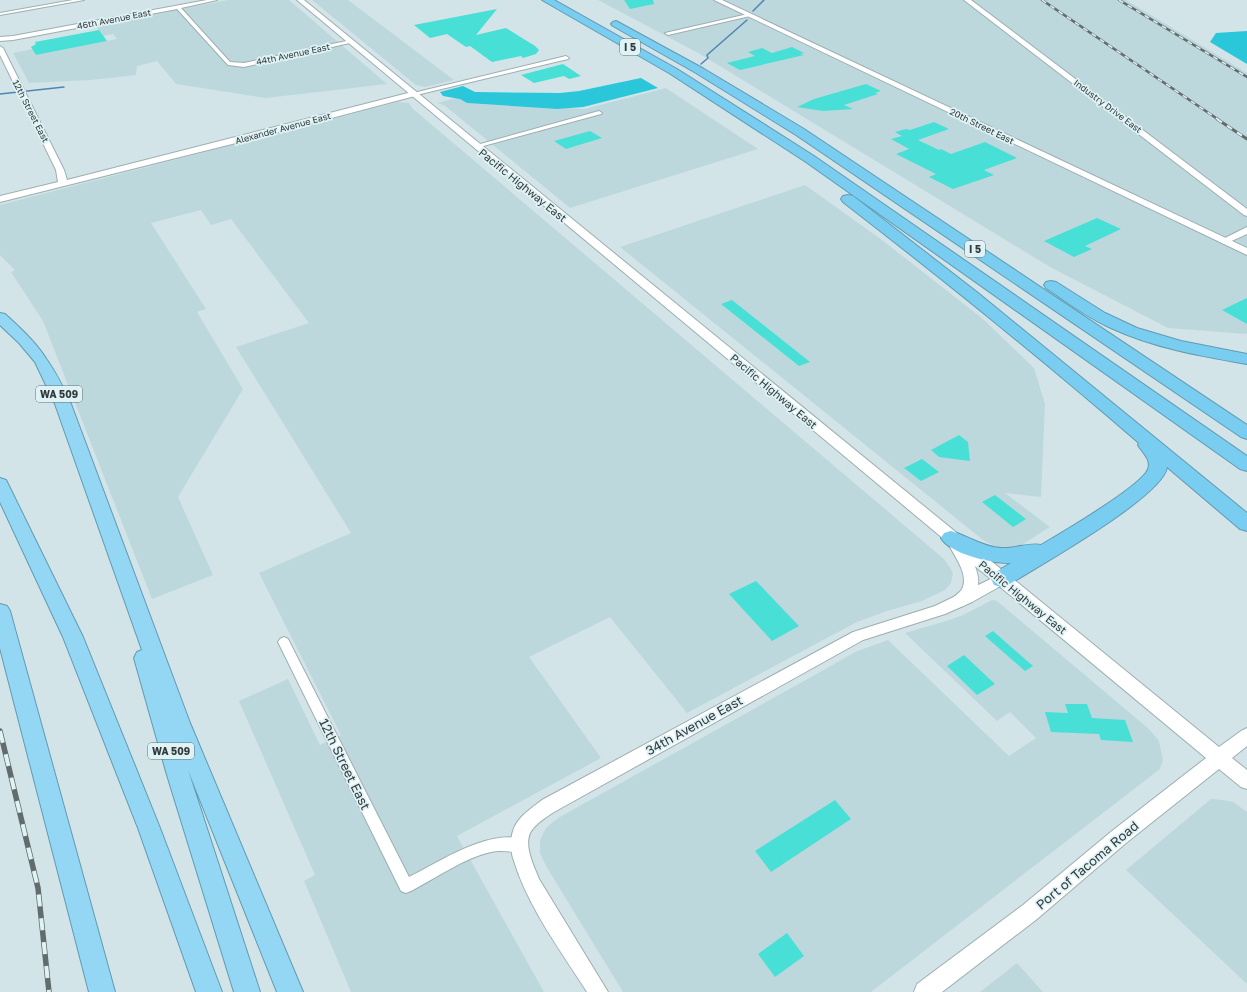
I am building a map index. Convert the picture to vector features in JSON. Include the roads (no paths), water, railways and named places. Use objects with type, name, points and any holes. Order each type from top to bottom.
[{"type":"highway","name":"I 5","points":[[547,0],[711,95],[791,146],[1247,464]]},
{"type":"highway","name":"I 5","points":[[605,18],[700,71],[800,132],[1247,433]]},
{"type":"highway","points":[[711,95],[799,160],[973,296],[1247,524]]},
{"type":"highway","points":[[800,132],[829,145],[881,176],[1073,299],[1116,324],[1165,343],[1247,359]]},
{"type":"highway","name":"WA 509","points":[[0,317],[15,330],[32,350],[53,382],[69,417],[100,508],[178,775],[247,992]]},
{"type":"highway","points":[[1001,579],[1056,546],[1140,490],[1157,473],[1157,460],[1136,431]]},
{"type":"highway","points":[[0,484],[73,637],[149,828],[209,992]]},
{"type":"highway","points":[[100,508],[179,723],[290,992]]},
{"type":"highway","points":[[951,538],[988,555],[1004,557],[1018,556],[1056,546]]},
{"type":"highway","points":[[0,611],[102,992]]},
{"type":"main road","name":"Pacific Highway East","points":[[300,0],[412,94],[1247,781]]},
{"type":"main road","name":"20th Street East","points":[[717,0],[1247,252]]},
{"type":"main road","points":[[951,538],[960,552],[971,575],[970,586],[967,593],[957,603]]},
{"type":"main road","name":"Port of Tacoma Road","points":[[925,992],[1030,912],[1119,837],[1247,736]]},
{"type":"street","points":[[0,14],[82,0]]},
{"type":"street","name":"46th Avenue East","points":[[0,40],[173,6],[215,0]]},
{"type":"street","name":"Industry Drive East","points":[[968,0],[1247,213]]},
{"type":"street","name":"44th Avenue East","points":[[173,6],[228,63],[235,65],[244,65],[351,42]]},
{"type":"street","points":[[668,33],[748,15]]},
{"type":"street","name":"12th Street East","points":[[0,51],[60,170],[63,183]]},
{"type":"street","name":"Alexander Avenue East","points":[[0,198],[412,94],[566,58]]},
{"type":"street","points":[[476,146],[599,113]]},
{"type":"street","points":[[60,170],[79,179]]},
{"type":"street","points":[[1224,241],[1247,230]]},
{"type":"street","name":"34th Avenue East","points":[[520,845],[522,830],[532,818],[548,806],[766,685],[872,630],[932,613],[957,603],[1001,579]]},
{"type":"street","name":"12th Street East","points":[[284,642],[406,886],[473,851],[493,845],[520,845]]},
{"type":"street","points":[[520,845],[522,860],[532,885],[598,992]]},
{"type":"waterway","points":[[753,11],[764,0]]},
{"type":"waterway","points":[[701,64],[708,58],[707,55],[747,20]]},
{"type":"waterway","points":[[0,94],[64,87]]},
{"type":"railway","points":[[1042,0],[1219,120]]},
{"type":"railway","points":[[1119,0],[1247,77]]},
{"type":"railway","points":[[1217,119],[1247,139]]},
{"type":"railway","points":[[0,731],[38,888],[49,992]]}]
